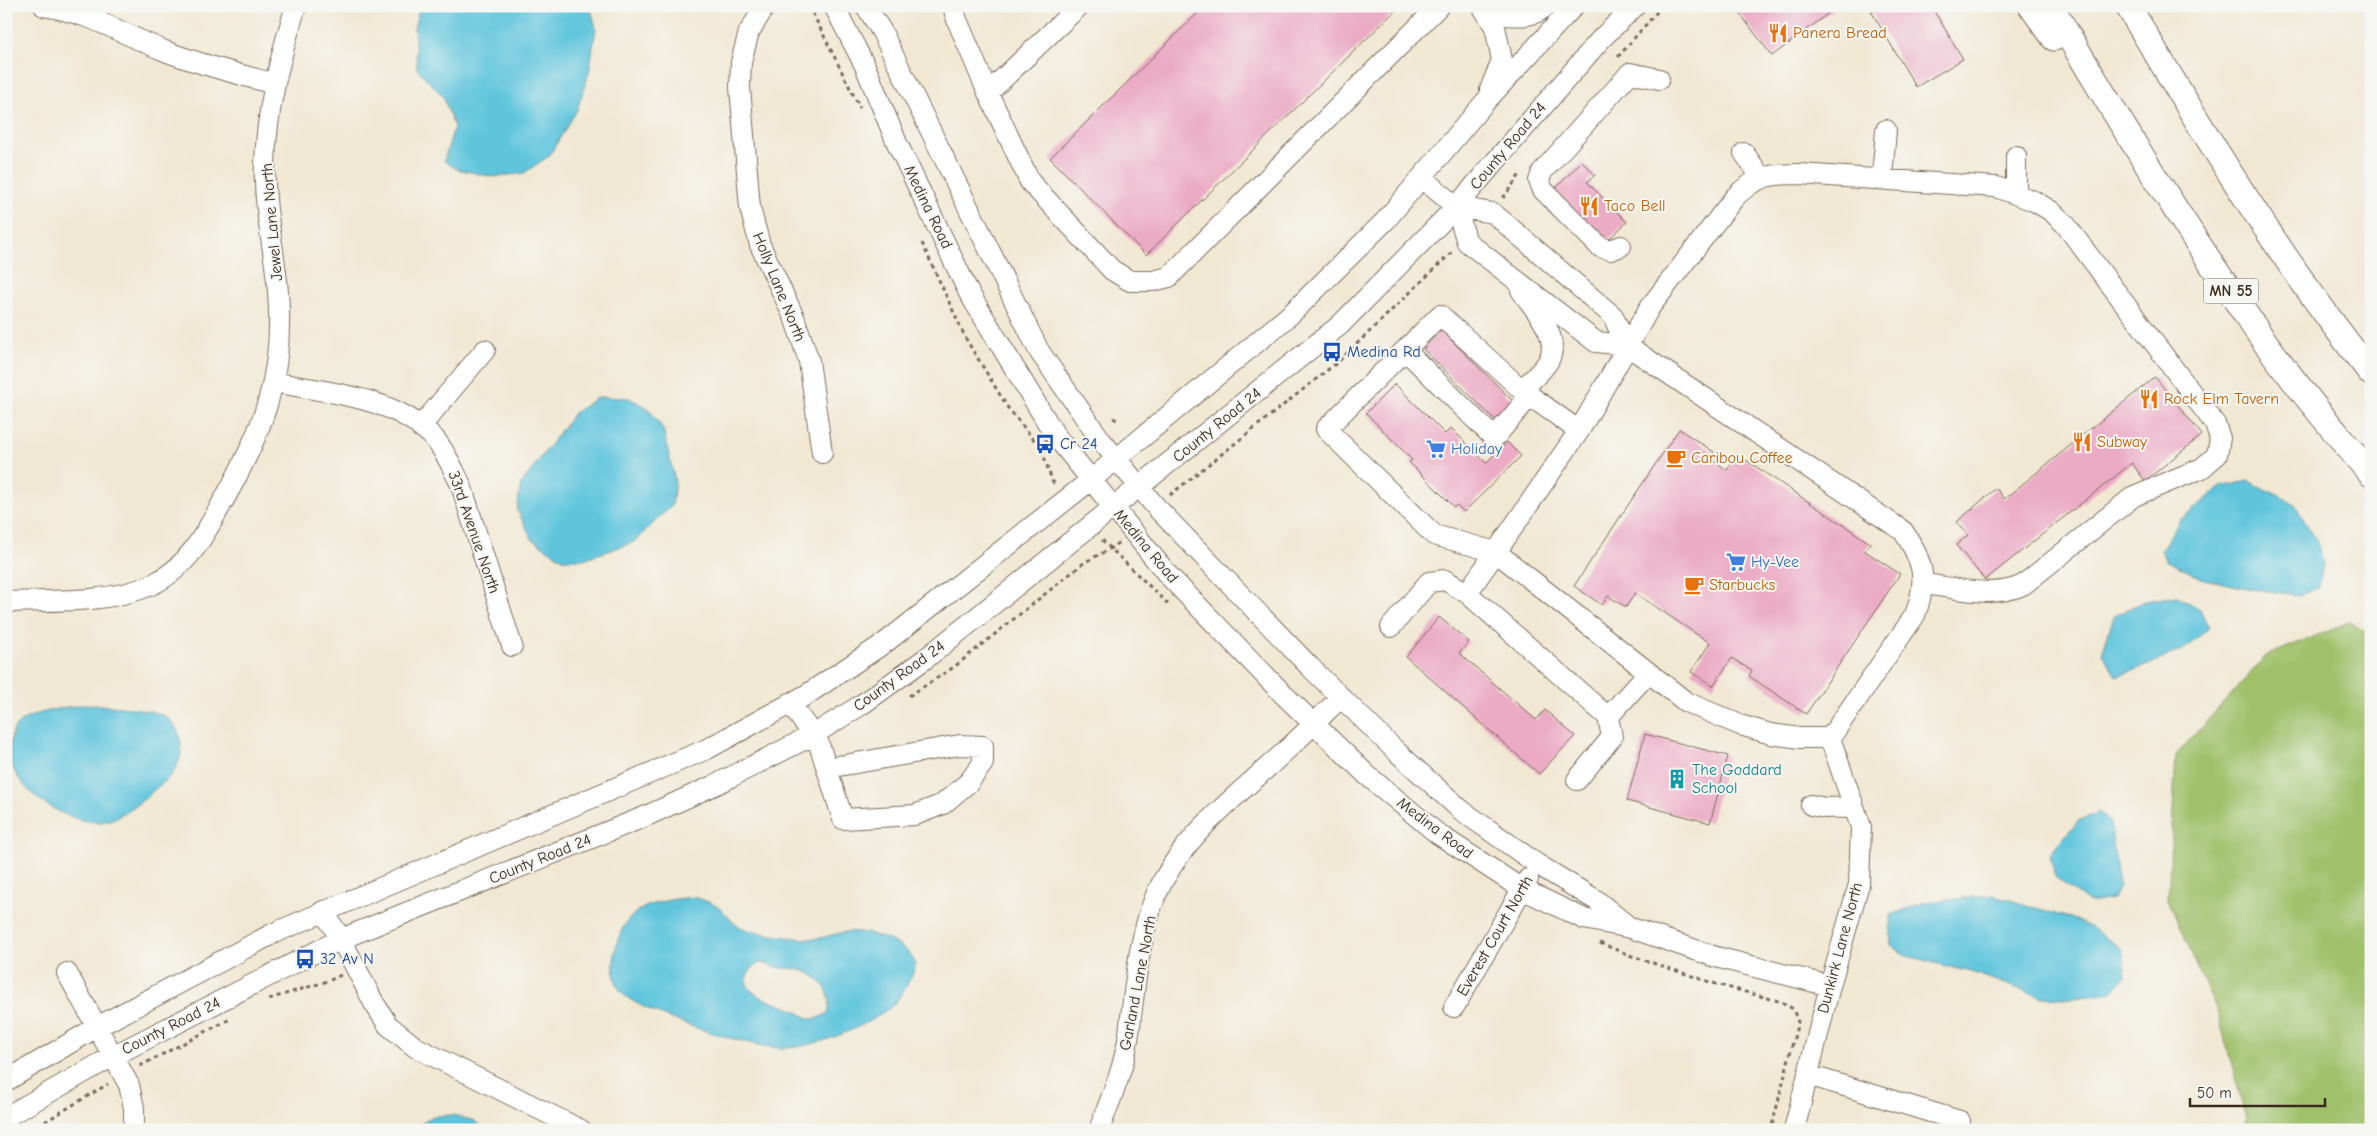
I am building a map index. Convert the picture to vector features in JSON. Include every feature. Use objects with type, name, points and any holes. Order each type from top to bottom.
[{"type":"main road","points":[[2031,6],[2045,26],[2106,99]]},
{"type":"main road","name":"MN 55","points":[[2051,6],[2106,99],[2263,339],[2328,424],[2371,474]]},
{"type":"main road","points":[[2128,6],[2197,122],[2274,242],[2330,322],[2371,373]]},
{"type":"street","points":[[44,6],[88,16],[164,50],[218,70],[275,84]]},
{"type":"street","name":"Jewel Lane North","points":[[6,602],[100,598],[126,594],[153,584],[175,570],[194,551],[246,461],[264,420],[274,382],[280,336],[278,291],[268,221],[264,166],[269,112],[296,6]]},
{"type":"street","name":"Holly Lane North","points":[[765,6],[749,32],[740,62],[740,87],[750,208],[760,245],[794,317],[809,361],[822,453]]},
{"type":"street","name":"Medina Road","points":[[834,6],[865,66],[898,143],[969,292],[1055,435],[1168,575],[1314,724],[1368,776],[1438,834],[1522,889],[1584,919],[1630,928],[1716,957],[1830,986]]},
{"type":"street","name":"Medina Road","points":[[866,6],[882,32],[1039,351],[1100,439],[1156,507],[1215,570],[1341,697],[1397,752],[1461,810],[1537,864],[1596,900],[1630,928]]},
{"type":"street","points":[[954,6],[957,20],[988,93],[1030,182],[1112,270],[1130,281],[1153,281],[1169,277],[1439,6]]},
{"type":"street","points":[[988,93],[1079,6]]},
{"type":"street","points":[[1482,6],[1495,27],[1502,60],[1486,102]]},
{"type":"street","points":[[1496,6],[1505,15],[1525,16],[1540,12],[1546,6]]},
{"type":"street","name":"County Road 24","points":[[6,1082],[96,1026],[257,941],[323,911],[707,749],[790,703],[886,642],[1091,480],[1291,314],[1385,221],[1486,102],[1574,6]]},
{"type":"street","name":"County Road 24","points":[[6,1117],[113,1056],[341,939],[644,817],[717,784],[813,735],[861,705],[925,659],[1340,325],[1456,207],[1595,46],[1635,6]]},
{"type":"street","points":[[1621,246],[1611,250],[1600,247],[1543,190],[1539,181],[1542,172],[1630,73],[1659,79]]},
{"type":"street","points":[[1882,178],[1886,130]]},
{"type":"street","points":[[1744,153],[1761,177]]},
{"type":"street","points":[[2016,156],[2016,193]]},
{"type":"street","points":[[1467,593],[1579,431],[1650,307],[1735,197],[1745,187],[1761,177],[1791,174],[1882,178],[1996,187],[2016,193],[2051,211],[2065,224],[2215,424],[2220,438],[2217,455],[2202,468],[2134,496],[2023,585],[1996,593],[1924,584]]},
{"type":"street","points":[[1422,178],[1456,207],[1493,213],[1613,316],[1626,346]]},
{"type":"street","points":[[1456,207],[1467,242],[1596,342],[1626,346],[1903,531],[1918,559],[1924,584],[1915,615],[1830,738],[1781,735],[1740,725],[1686,702],[1496,552],[1434,535],[1326,430],[1440,315],[1526,393],[1579,431]]},
{"type":"street","points":[[1406,350],[1494,438],[1548,362],[1552,350],[1552,336],[1511,276]]},
{"type":"street","points":[[420,427],[485,350]]},
{"type":"street","name":"33rd Avenue North","points":[[274,382],[365,400],[390,408],[420,427],[434,439],[450,461],[460,485],[512,646]]},
{"type":"street","points":[[1390,627],[1429,582],[1445,580],[1467,593],[1608,717],[1612,737],[1578,780]]},
{"type":"street","points":[[1608,717],[1648,673]]},
{"type":"street","name":"Garland Lane North","points":[[1099,1130],[1120,1075],[1128,1041],[1144,931],[1157,895],[1179,855],[1198,831],[1341,697]]},
{"type":"street","points":[[790,703],[819,744],[843,819],[915,815],[942,804],[969,782],[983,763],[983,746],[951,746],[827,768]]},
{"type":"street","name":"Dunkirk Lane North","points":[[1794,1130],[1830,986],[1859,884],[1861,827],[1830,738]]},
{"type":"street","points":[[1811,805],[1825,808],[1854,807]]},
{"type":"street","name":"Everest Court North","points":[[1454,1007],[1537,864]]},
{"type":"street","points":[[323,911],[341,939],[388,1025],[415,1047],[581,1130]]},
{"type":"street","points":[[67,973],[129,1085],[134,1108],[134,1130]]},
{"type":"street","points":[[1808,1075],[1960,1121],[1958,1130]]},
{"type":"path","points":[[1112,418],[1114,417],[1117,420]]},
{"type":"path","points":[[1053,480],[1055,484]]},
{"type":"path","points":[[1177,483],[1179,487]]},
{"type":"path","points":[[1107,546],[1111,548]]},
{"type":"path","points":[[31,1130],[123,1075]]},
{"type":"green space","points":[[2349,622],[2371,635],[2371,1130],[2244,1130],[2246,1118],[2218,1014],[2168,900],[2176,755],[2266,656]]},
{"type":"water","points":[[420,6],[590,6],[596,28],[589,73],[577,110],[549,156],[524,173],[493,177],[457,169],[444,161],[454,127],[443,96],[417,69],[414,28]]},
{"type":"water","points":[[598,397],[629,398],[648,408],[663,429],[675,481],[672,505],[634,542],[584,559],[563,559],[532,539],[517,510],[521,484],[574,413]]},
{"type":"water","points":[[2248,481],[2294,503],[2319,545],[2323,563],[2319,588],[2299,595],[2252,589],[2204,579],[2167,561],[2161,550],[2179,521],[2221,487]]},
{"type":"water","points":[[2177,596],[2200,609],[2209,628],[2181,650],[2133,671],[2116,676],[2102,653],[2114,616],[2145,601]]},
{"type":"water","points":[[89,704],[136,709],[160,714],[167,718],[178,731],[181,747],[178,764],[168,778],[130,809],[114,818],[101,822],[71,817],[40,800],[17,775],[11,761],[10,746],[12,735],[15,727],[23,720],[51,710]]},
{"type":"water","points":[[2099,812],[2110,822],[2119,886],[2113,899],[2089,903],[2055,877],[2050,854],[2078,821]]},
{"type":"water","points":[[1994,895],[2082,922],[2122,949],[2126,976],[2112,992],[2067,998],[2042,997],[1971,972],[1907,956],[1891,945],[1890,915],[1926,902]]},
{"type":"water","points":[[695,897],[717,906],[742,928],[766,934],[809,939],[846,932],[875,935],[906,950],[912,957],[915,968],[903,991],[891,1007],[848,1032],[807,1045],[783,1048],[769,1047],[695,1028],[646,1008],[628,998],[619,989],[614,967],[619,937],[633,915],[642,908],[653,904]],"holes":[[[758,963],[797,969],[811,974],[827,990],[829,997],[828,1013],[811,1019],[755,993],[749,987],[746,980],[749,972]]]},
{"type":"water","points":[[453,1115],[475,1121],[484,1130],[412,1130],[433,1116]]},
{"type":"building","points":[[1205,6],[1400,6],[1146,255],[1050,158]]},
{"type":"building","name":"Panera Bread","points":[[1744,6],[1838,6],[1772,56],[1738,11]]},
{"type":"building","points":[[1879,6],[1931,6],[1963,59],[1916,87],[1871,11]]},
{"type":"building","name":"Taco Bell","points":[[1582,161],[1595,175],[1587,182],[1627,222],[1608,240],[1588,221],[1585,223],[1553,191]]},
{"type":"building","name":"Holiday","points":[[1441,330],[1516,404],[1497,422],[1423,349]]},
{"type":"building","points":[[2155,377],[2202,435],[2145,481],[2132,463],[1985,580],[1956,545],[1968,535],[1957,522],[1996,488],[2004,499]]},
{"type":"building","name":"Holiday","points":[[1395,384],[1445,434],[1451,428],[1486,463],[1507,442],[1521,456],[1464,512],[1457,505],[1454,507],[1409,462],[1412,460],[1366,413]]},
{"type":"building","name":"Hy-Vee","points":[[1679,429],[1714,452],[1710,458],[1727,470],[1737,454],[1870,543],[1865,551],[1900,574],[1806,714],[1749,676],[1752,671],[1732,658],[1713,686],[1691,672],[1710,643],[1635,593],[1626,607],[1608,596],[1602,605],[1574,586]]},
{"type":"building","points":[[1439,617],[1469,642],[1459,653],[1536,720],[1545,710],[1575,736],[1539,774],[1406,657]]},
{"type":"building","name":"The Goddard School","points":[[1645,734],[1728,756],[1710,823],[1627,801]]},
{"type":"place","name":"Panera Bread","points":[[1778,33]]},
{"type":"place","name":"Taco Bell","points":[[1589,206]]},
{"type":"place","name":"Medina Rd","points":[[1332,352]]},
{"type":"place","name":"Rock Elm Tavern","points":[[2149,399]]},
{"type":"place","name":"Subway","points":[[2082,442]]},
{"type":"place","name":"Cr 24","points":[[1045,444]]},
{"type":"place","name":"Holiday","points":[[1436,449]]},
{"type":"place","name":"Caribou Coffee","points":[[1676,458]]},
{"type":"place","name":"Hy-Vee","points":[[1736,562]]},
{"type":"place","name":"Starbucks","points":[[1694,585]]},
{"type":"place","name":"The Goddard School","points":[[1677,779]]},
{"type":"place","name":"32 Av N","points":[[305,959]]}]
